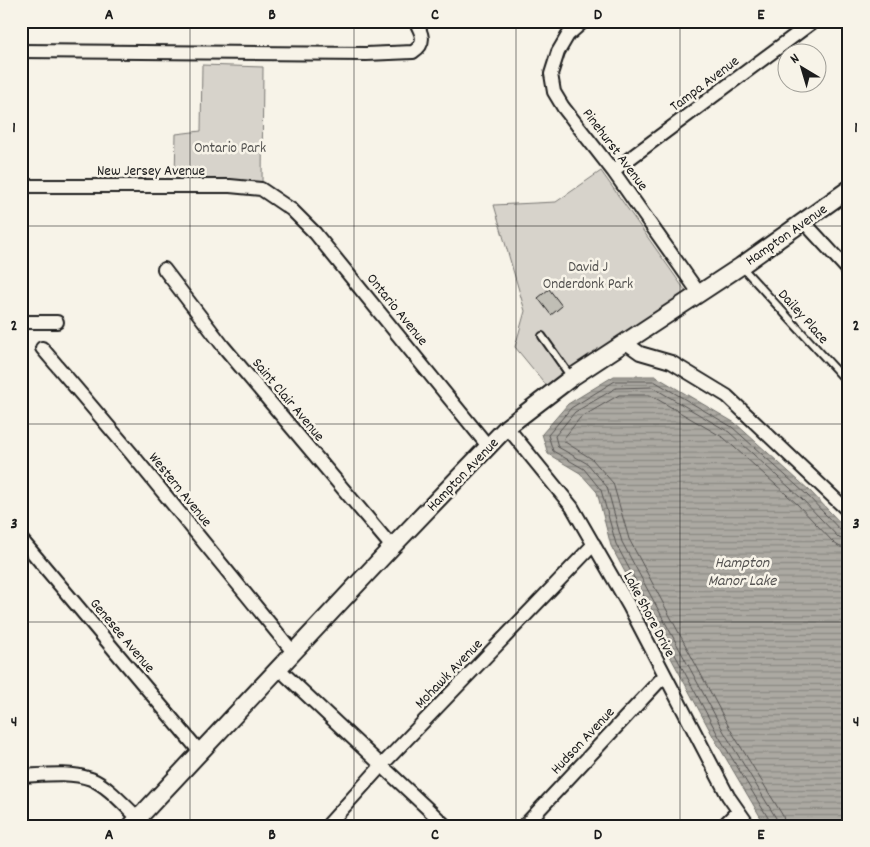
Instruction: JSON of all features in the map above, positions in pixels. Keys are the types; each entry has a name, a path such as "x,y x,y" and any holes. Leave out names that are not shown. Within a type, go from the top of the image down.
{"street":[{"path":"21,51 366,54 413,52 423,42 421,32 415,21"},
{"name":"Pinehurst Avenue","path":"584,21 568,35 558,52 551,74 554,92 563,107 613,171 700,293"},
{"name":"Tampa Avenue","path":"613,171 814,21"},
{"name":"New Jersey Avenue","path":"21,186 230,186 261,189 278,200"},
{"name":"Hampton Avenue","path":"135,822 507,427 571,378 741,266 849,189"},
{"name":"Ontario Avenue","path":"278,200 292,210 315,233 488,446"},
{"path":"804,222 849,271"},
{"name":"Saint Clair Avenue","path":"164,269 223,346 392,548"},
{"path":"21,322 57,322"},
{"path":"626,343 640,352 671,362 727,396 849,512"},
{"name":"Western Avenue","path":"42,348 131,453 294,652"},
{"name":"Lake Shore Drive","path":"507,427 572,507 629,606 664,676 738,811 750,826"},
{"name":"Genesee Avenue","path":"21,539 200,752"},
{"name":"Mohawk Avenue","path":"327,826 382,765 594,544"},
{"path":"278,668 446,826"},
{"name":"Hudson Avenue","path":"524,826 664,676"},
{"path":"21,776 77,775 92,779 103,786 135,822"},
{"path":"723,826 738,811"}],"lane":[{"name":"Dailey Place","path":"741,266 849,384"},
{"path":"542,336 571,378"}],"green space":[{"name":"Ontario Park","path":"202,65 263,67 262,183 175,176 176,134 201,131"},
{"name":"David J Onderdonk Park","path":"601,171 687,293 547,386 515,347 525,311 494,205 556,202"}],"water":[{"name":"Hampton Manor Lake","path":"614,376 655,376 735,423 810,491 849,532 849,826 769,826 764,823 714,738 611,546 597,492 580,473 548,454 542,434 568,404"}],"building":[{"path":"549,289 562,306 551,315 538,298"}]}
